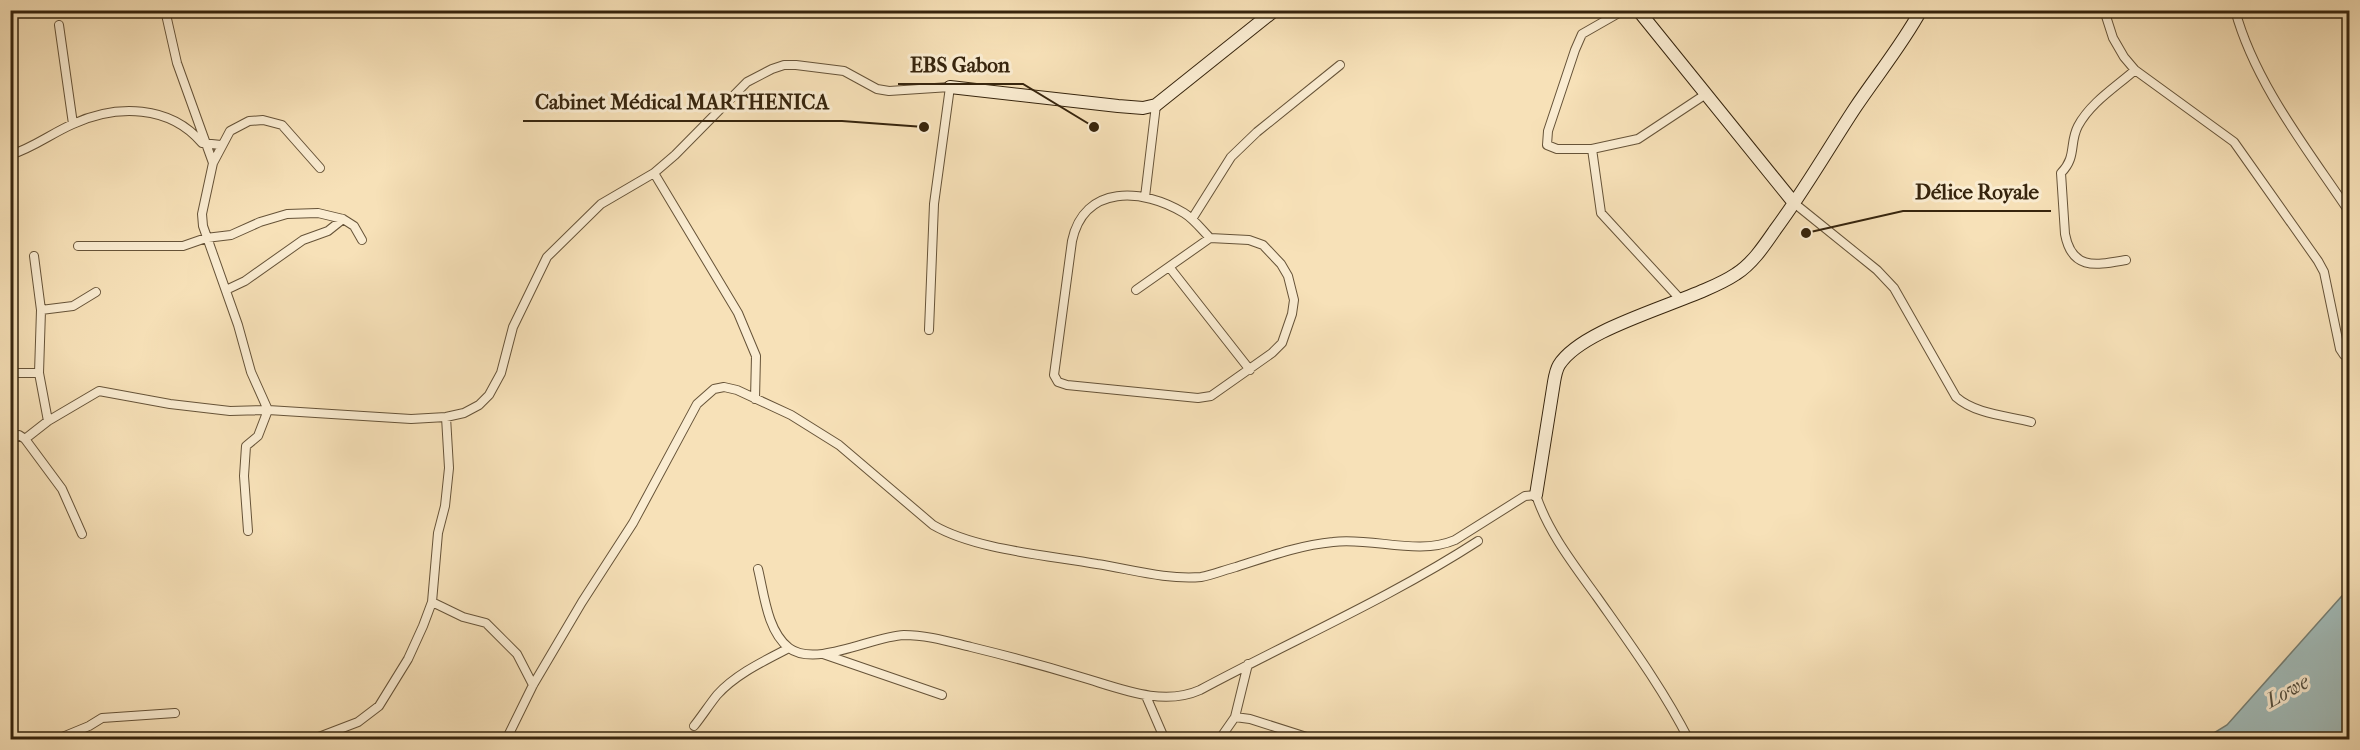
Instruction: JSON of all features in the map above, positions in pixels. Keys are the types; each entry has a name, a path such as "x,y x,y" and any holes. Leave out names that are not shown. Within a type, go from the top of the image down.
{"street":[{"path":"165,10 177,63 213,163"},
{"path":"25,439 48,421 99,390 170,404 230,411 268,410 411,419 446,417 464,413 489,395 501,373 513,327 547,257 601,204 654,173 675,155 747,82 761,74 784,65 826,68 844,71 877,89 889,91 950,87 1143,108 1156,105 1275,10"},
{"path":"1624,10 1582,34 1548,131 1546,142 1550,148 1592,149 1638,139 1706,94"},
{"path":"1638,10 1794,203 1877,270 1894,288 1956,398 1979,409 2031,422"},
{"path":"1689,740 1659,685 1567,555 1536,495 1558,367 1585,342 1611,328 1722,282 1746,268 1794,203 1921,10"},
{"path":"2104,10 2113,38 2135,70 2234,142 2318,261 2324,272 2340,349 2349,358"},
{"path":"2235,10 2249,47 2278,106 2349,213"},
{"path":"59,25 73,124"},
{"path":"1192,219 1224,167 1242,146 1340,65"},
{"path":"2126,260 2096,264 2085,263 2074,256 2065,234 2061,173 2070,165 2077,127 2099,100 2135,70"},
{"path":"929,330 934,204 950,87"},
{"path":"1145,197 1156,105"},
{"path":"10,155 73,124 103,113 118,111 163,116 184,125 202,143 221,145"},
{"path":"248,531 244,476 246,446 258,436 268,410 251,372 226,290 206,238 202,214 213,163 221,145 230,131 243,123 273,121 282,125 320,168"},
{"path":"1592,149 1601,213 1681,300"},
{"path":"654,173 738,313 756,356 755,399"},
{"path":"1136,290 1210,238 1249,240 1263,245 1281,264 1292,288 1293,314 1282,343 1250,370 1212,396 1198,398 1067,385 1061,384 1056,378 1055,358 1072,241 1079,219 1093,205 1112,196 1145,197 1192,219 1210,238"},
{"path":"78,246 183,246 206,238 231,235 260,222 287,214 318,213 343,219 354,226 362,240"},
{"path":"226,290 245,280 303,240 328,231 343,219"},
{"path":"34,256 41,310 39,374 48,421"},
{"path":"1170,268 1250,370"},
{"path":"41,310 73,306 96,292"},
{"path":"10,373 39,374"},
{"path":"506,740 533,684 633,523 697,404 714,389 724,387 737,390 791,415 828,437 933,525 946,532 1009,548 1170,576 1193,577 1214,574 1302,547 1331,542 1365,540 1430,546 1443,545 1462,536 1525,496 1536,495"},
{"path":"312,740 358,722 379,706 396,674 408,659 432,602 438,532 445,506 450,468 446,417"},
{"path":"10,441 19,435 25,439 62,489 82,534"},
{"path":"758,569 768,610 778,635 789,648 808,654 822,654 887,637 913,635 1024,660 1146,696 1191,694 1378,599 1439,566 1478,541"},
{"path":"432,602 454,614 486,623 517,654 533,684"},
{"path":"694,726 718,694 732,681 789,648"},
{"path":"822,654 942,695"},
{"path":"1219,740 1235,717 1248,664"},
{"path":"1146,696 1166,740"},
{"path":"56,740 102,718 175,713"},
{"path":"1235,717 1250,719 1316,740"}],"water":[{"name":"Lowe","path":"2349,588 2349,739 2204,739 2227,725"}],"place":[{"name":"Cabinet Médical MARTHENICA","path":"924,127"},
{"name":"EBS Gabon","path":"1094,127"},
{"name":"Délice Royale","path":"1806,233"}]}
